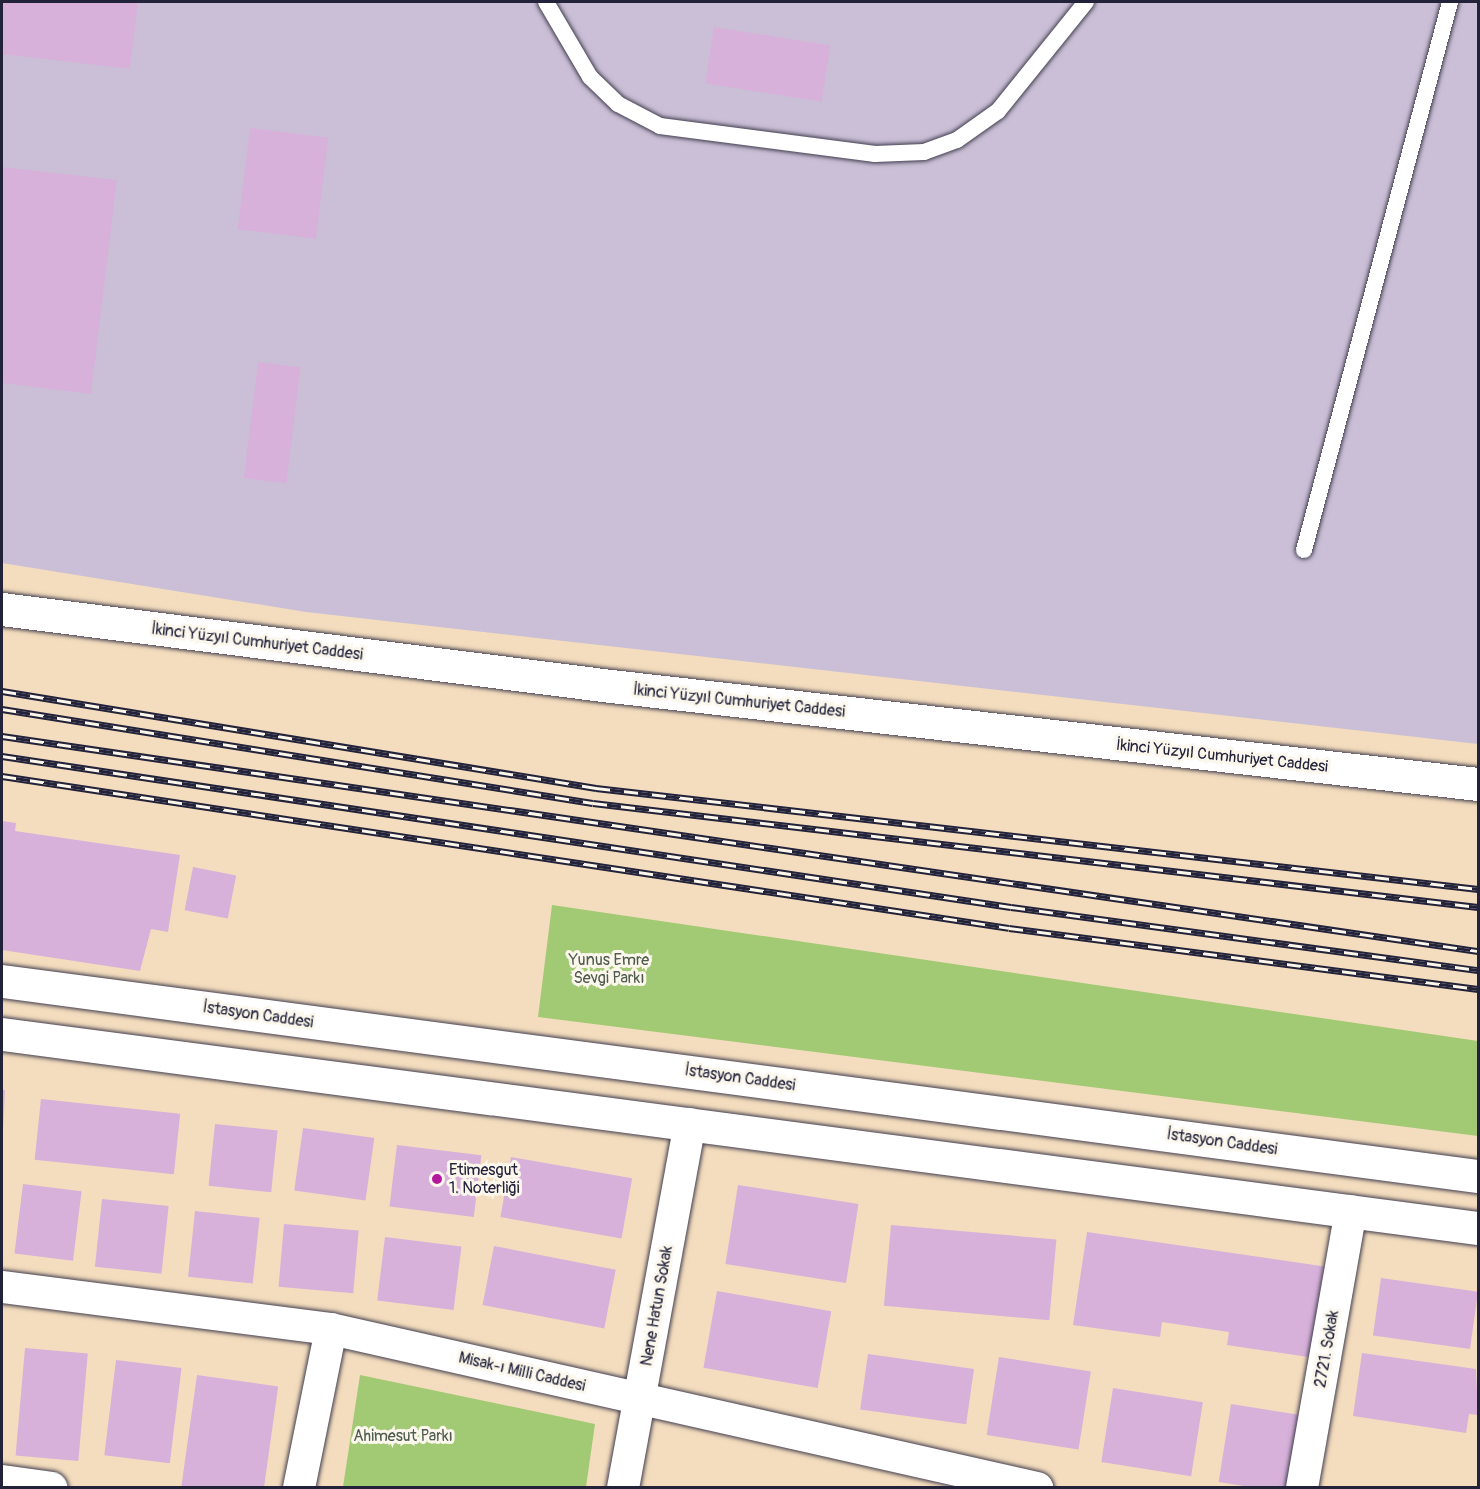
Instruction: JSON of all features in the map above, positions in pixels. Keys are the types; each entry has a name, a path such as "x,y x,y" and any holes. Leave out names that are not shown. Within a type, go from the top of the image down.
{"main road":[{"name":"İkinci Yüzyıl Cumhuriyet Caddesi","path":"2,609 611,687 1479,784"},
{"name":"İstasyon Caddesi","path":"2,981 1479,1176"},
{"path":"2,1034 1479,1228"}],"street":[{"name":"Nene Hatun Sokak","path":"623,1488 690,1124"},
{"name":"2721. Sokak","path":"1302,1488 1351,1211"},
{"name":"Misak-ı Milli Caddesi","path":"2,1287 331,1329 640,1398 1005,1484 1037,1488"},
{"path":"299,1488 331,1329"},
{"path":"2,1481 52,1488"}],"lane":[{"path":"546,2 590,77 618,104 660,126 875,154 924,152 957,140 998,111 1086,2"},
{"path":"1304,549 1450,2"}],"shaded area":[{"path":"2,2 1478,2 1478,744 306,612 2,563"}],"green space":[{"name":"Yunus Emre Sevgi Parkı","path":"552,905 1478,1041 1478,1136 538,1017"},
{"name":"Ahimesut Parkı","path":"360,1375 595,1424 586,1487 343,1487"}],"building":[{"path":"2,2 138,2 130,69 2,54"},
{"path":"714,27 831,45 822,102 705,83"},
{"path":"250,128 328,138 316,239 238,229"},
{"path":"2,167 117,180 91,394 2,383"},
{"path":"258,362 301,367 286,483 244,478"},
{"path":"2,821 16,823 15,831 180,855 168,932 151,929 140,971 2,950"},
{"path":"193,867 236,875 228,919 185,910"},
{"path":"2,1090 5,1090 3,1130 2,1129"},
{"path":"41,1099 180,1114 174,1174 35,1160"},
{"path":"215,1124 278,1131 271,1192 209,1186"},
{"path":"303,1128 374,1138 366,1200 294,1190"},
{"path":"397,1145 481,1155 474,1217 389,1207"},
{"path":"511,1157 632,1178 622,1238 500,1217"},
{"path":"23,1184 82,1191 73,1261 14,1253"},
{"path":"738,1185 858,1204 846,1283 725,1264"},
{"path":"102,1199 169,1206 162,1274 95,1267"},
{"path":"195,1211 260,1218 253,1283 188,1277"},
{"path":"284,1224 359,1231 353,1293 279,1287"},
{"path":"891,1225 1056,1239 1049,1320 884,1306"},
{"path":"1087,1232 1328,1267 1315,1358 1227,1345 1229,1332 1162,1322 1160,1337 1073,1325"},
{"path":"385,1237 461,1246 454,1310 377,1301"},
{"path":"494,1246 616,1270 604,1329 483,1305"},
{"path":"1381,1278 1478,1292 1470,1349 1373,1335"},
{"path":"717,1291 831,1311 818,1388 703,1368"},
{"path":"25,1348 88,1353 78,1461 16,1456"},
{"path":"1362,1353 1476,1369 1478,1415 1469,1414 1466,1433 1353,1416"},
{"path":"868,1354 974,1369 966,1424 860,1409"},
{"path":"999,1357 1091,1372 1078,1450 987,1435"},
{"path":"116,1360 182,1368 170,1463 104,1455"},
{"path":"197,1375 278,1386 264,1488 181,1488"},
{"path":"1113,1388 1203,1402 1191,1476 1101,1462"},
{"path":"1231,1404 1302,1415 1291,1488 1256,1488 1219,1482"}],"railway":[{"path":"2,691 596,788 1478,889"},
{"path":"2,709 593,803 1478,907"},
{"path":"2,736 1478,951"},
{"path":"2,756 1011,907 1478,970"},
{"path":"2,776 1009,928 1478,989"}],"place":[{"name":"Etimesgut 1. Noterliği","path":"437,1179"}]}
